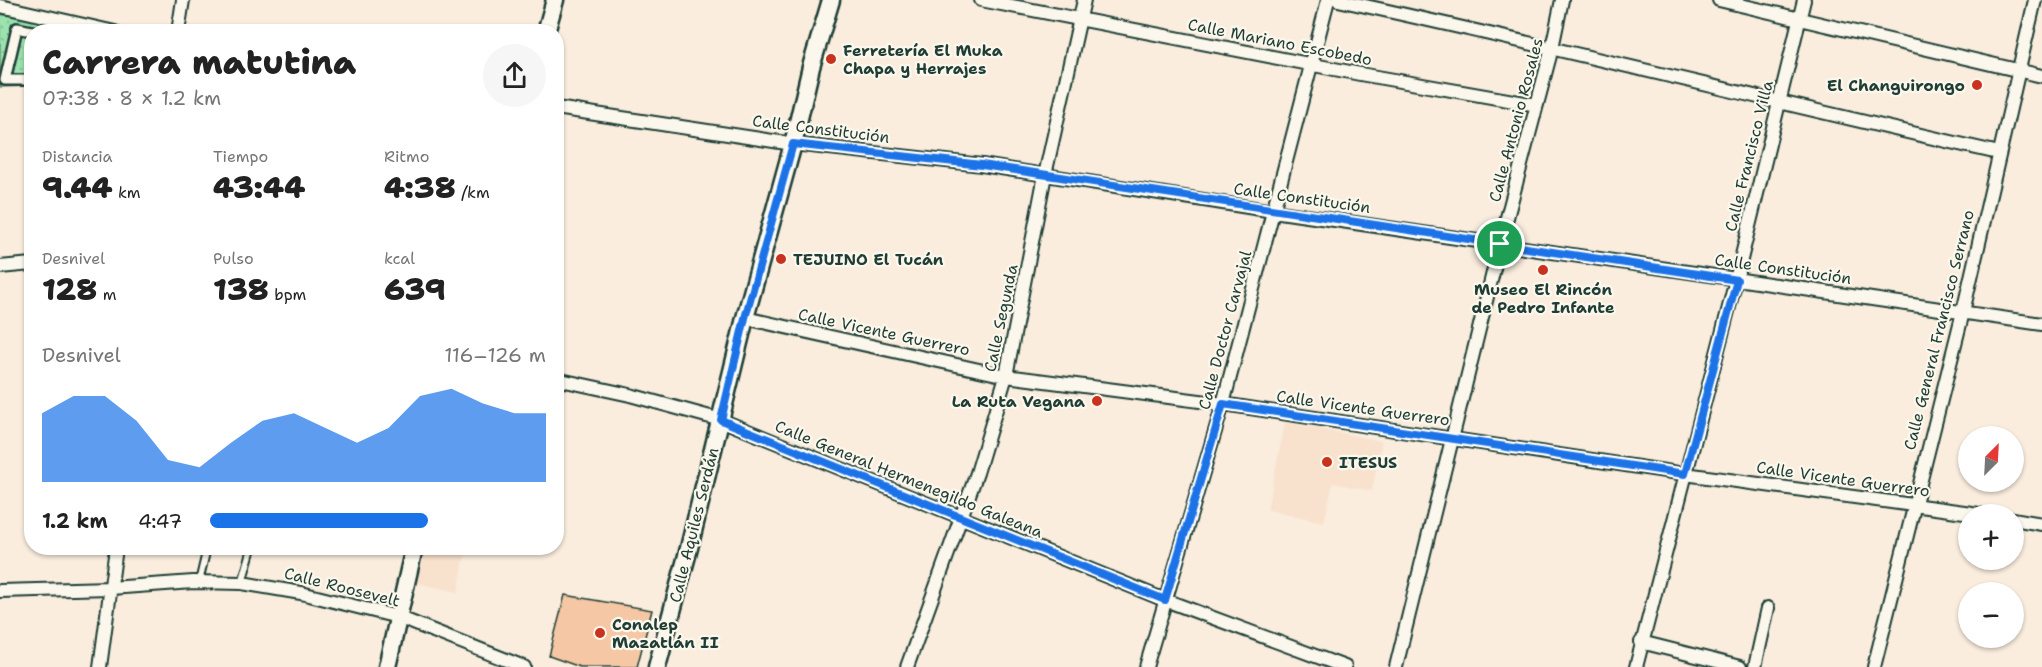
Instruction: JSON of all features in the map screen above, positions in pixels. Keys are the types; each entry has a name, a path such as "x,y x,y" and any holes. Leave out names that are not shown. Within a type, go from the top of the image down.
{"street":[{"path":"179,24 183,0"},
{"path":"548,24 555,0"},
{"name":"Calle Aquiles Serdán","path":"657,667 745,318 793,144 811,67 831,0"},
{"name":"Calle Mariano Escobedo","path":"981,0 1537,105"},
{"name":"Calle Segunda","path":"907,667 977,473 1006,376 1045,175 1084,0"},
{"name":"Calle Doctor Carvajal","path":"1146,667 1223,404 1328,0"},
{"path":"1338,0 1999,153"},
{"name":"Calle Antonio Rosales","path":"1396,667 1500,244 1552,48 1562,0"},
{"path":"1719,0 2042,76"},
{"name":"Calle Francisco Villa","path":"1636,667 1737,280 1804,0"},
{"name":"Calle General Francisco Serrano","path":"1874,667 1963,312 2035,0"},
{"path":"0,6 80,24"},
{"path":"24,29 17,28 5,80 24,80"},
{"name":"Calle Constitución","path":"564,109 793,144 982,165 1273,211 2042,324"},
{"path":"0,267 24,265"},
{"name":"Calle Vicente Guerrero","path":"745,318 1006,376 1223,404 1685,474 1958,511"},
{"name":"Calle General Hermenegildo Galeana","path":"564,381 630,395 721,420 1165,600 1345,667"},
{"path":"2024,521 2042,524"},
{"path":"100,667 115,555"},
{"path":"387,667 412,555"},
{"name":"Calle Roosevelt","path":"0,591 110,588 199,582 242,583 302,593 398,617 524,667"},
{"path":"1755,667 1768,608"},
{"path":"1641,642 1740,667"}],"lane":[{"path":"199,582 205,555"},
{"path":"242,583 250,555"}],"shaded area":[{"name":"ITESUS","path":"1285,422 1382,441 1372,491 1333,483 1324,522 1267,510"},
{"path":"424,555 465,555 458,592 416,583"}],"green space":[{"path":"0,14 56,24 24,24 24,86 0,87"}],"building":[{"name":"Conalep Mazatlán II","path":"565,595 652,610 637,667 580,667 549,656"}],"place":[{"name":"Ferretería El Muka Chapa y Herrajes","path":"831,59"},
{"name":"El Changuirongo","path":"1977,85"},
{"name":"TEJUINO El Tucán","path":"781,259"},
{"name":"Museo El Rincón de Pedro Infante","path":"1543,270"},
{"name":"La Ruta Vegana","path":"1097,401"},
{"name":"ITESUS","path":"1327,462"},
{"name":"Conalep Mazatlán II","path":"600,633"}],"route":[{"path":"793,144 982,165 1186,198 1500,244 1737,280 1685,474 1223,404 1165,600 721,420 745,318 793,144"}]}
